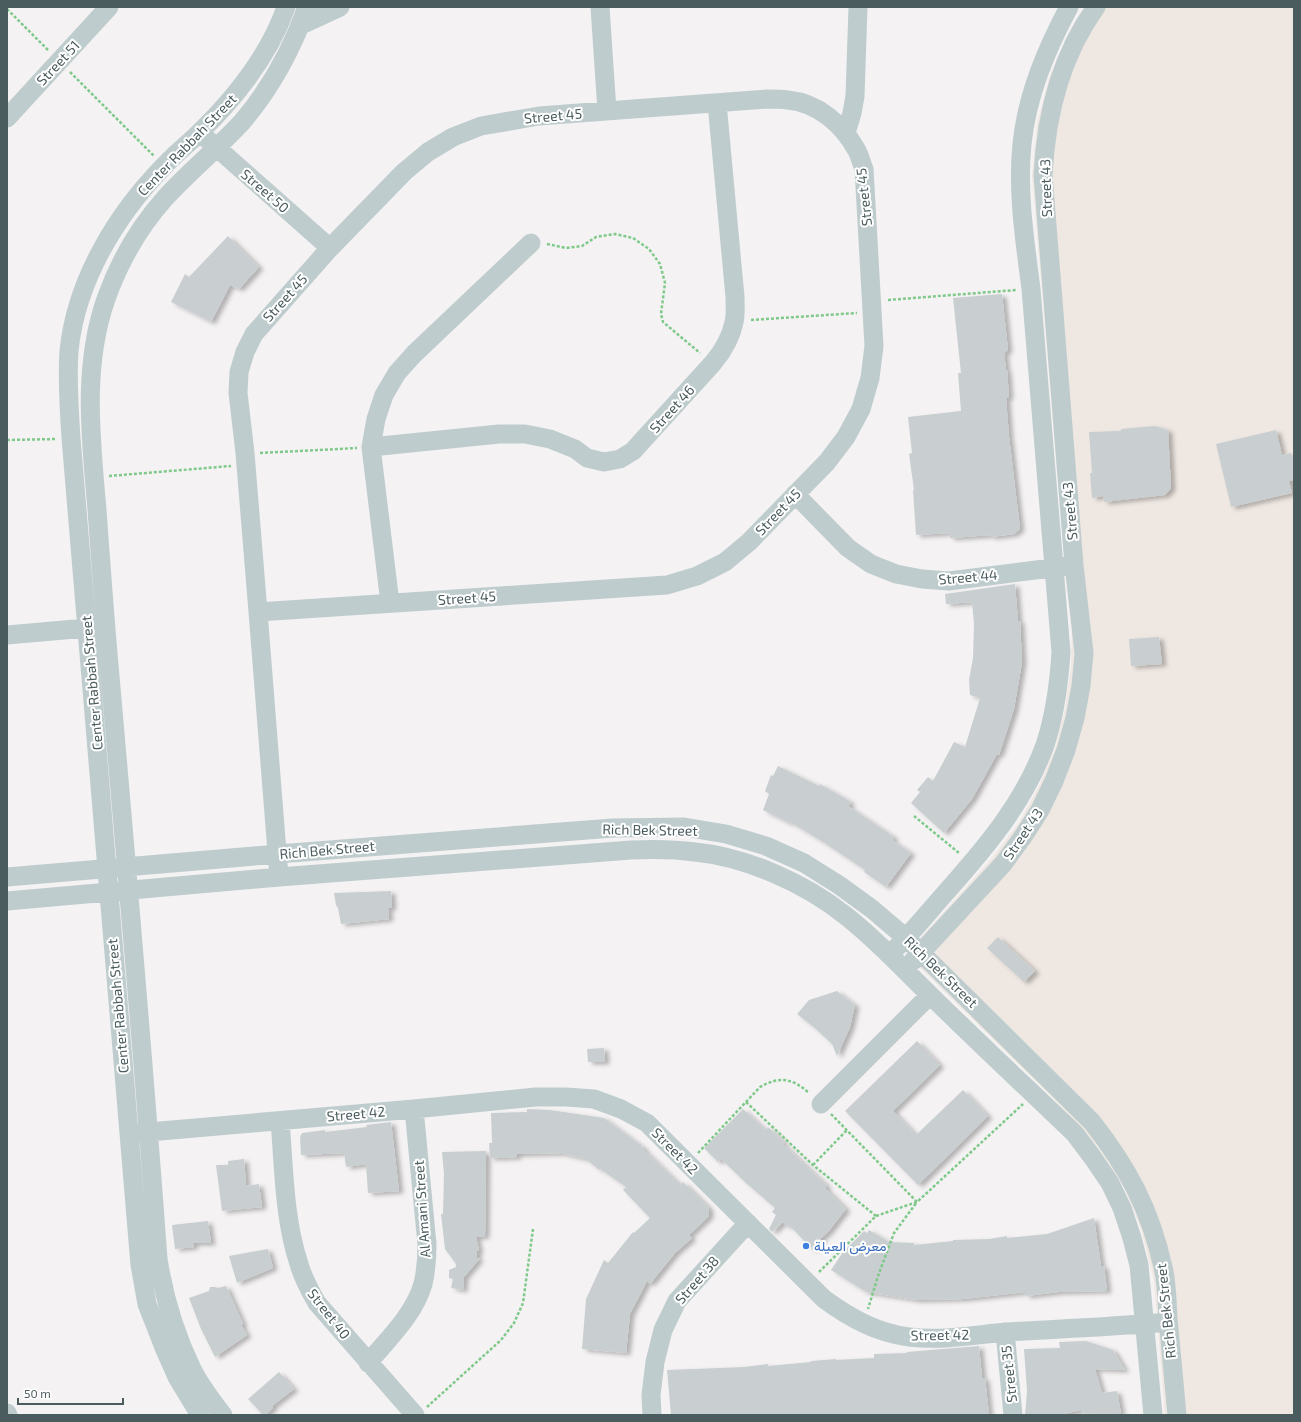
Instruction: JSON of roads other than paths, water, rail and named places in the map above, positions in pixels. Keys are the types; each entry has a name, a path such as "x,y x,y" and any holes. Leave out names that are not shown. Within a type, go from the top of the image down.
{"street":[{"name":"Street 51","path":"7,118 109,7"},
{"name":"Center Rabbah Street","path":"200,1415 177,1377 165,1350 147,1304 140,1265 71,438 68,383 70,350 75,317 85,285 99,255 116,226 134,200 164,166 200,133 224,108 249,76 272,38 286,7"},
{"name":"Center Rabbah Street","path":"223,1415 192,1370 170,1312 162,1285 158,1259 130,891 94,477 90,387 92,357 98,328 106,300 127,252 147,221 165,198 241,122 265,91 288,52 301,25 307,7"},
{"path":"301,25 340,7"},
{"path":"600,7 607,111"},
{"path":"846,133 855,96 858,7"},
{"name":"Street 43","path":"890,954 971,864 996,833 1018,801 1033,774 1045,745 1059,684 1061,652 1055,567 1022,198 1022,144 1026,114 1034,83 1057,29 1069,7"},
{"name":"Street 43","path":"906,970 1003,864 1022,838 1040,810 1054,781 1066,750 1075,718 1081,686 1084,653 1074,565 1043,175 1049,118 1056,91 1065,64 1077,38 1096,7"},
{"name":"Street 45","path":"258,612 667,585 697,576 725,562 749,542 827,462 842,443 861,409 870,378 874,346 864,170 857,150 846,133 830,117 811,106 789,100 767,99 539,116 481,126 453,137 428,152 404,172 330,248 267,317 254,334 245,352 239,372 238,393 258,612 279,877"},
{"name":"Street 46","path":"371,447 499,434 525,434 550,439 575,449 587,458 604,462 620,460 634,451 713,363 723,350 730,336 735,320 735,296 717,103"},
{"name":"Street 50","path":"200,133 330,248"},
{"path":"390,603 371,447 376,419 384,395 397,373 414,354 531,243"},
{"name":"Street 44","path":"795,494 848,548 871,564 896,574 922,579 948,581 1074,565"},
{"path":"7,635 106,627"},
{"name":"Rich Bek Street","path":"7,877 613,828 684,827 726,834 766,846 804,863 839,885 872,909 906,938 1092,1122 1112,1148 1141,1199 1155,1236 1164,1268 1177,1415"},
{"name":"Rich Bek Street","path":"7,901 600,851 663,849 696,852 728,858 759,868 789,881 818,896 845,915 890,954 930,995 1075,1134 1093,1158 1113,1189 1122,1208 1139,1265 1153,1415"},
{"path":"821,1104 930,995"},
{"name":"Street 42","path":"129,1134 536,1097 594,1099 621,1109 647,1123 824,1299 843,1313 863,1324 886,1332 909,1337 933,1338 1168,1322"},
{"name":"Al Amani Street","path":"368,1362 404,1320 415,1303 423,1284 427,1244 414,1109"},
{"name":"Street 40","path":"280,1121 288,1219 298,1263 306,1284 317,1303 368,1362 420,1412"},
{"name":"Street 38","path":"652,1415 651,1395 654,1362 663,1330 677,1301 748,1223"},
{"name":"Street 35","path":"1005,1332 1013,1415"}],"place":[{"name":"معرض العيلة","path":"806,1246"}]}
